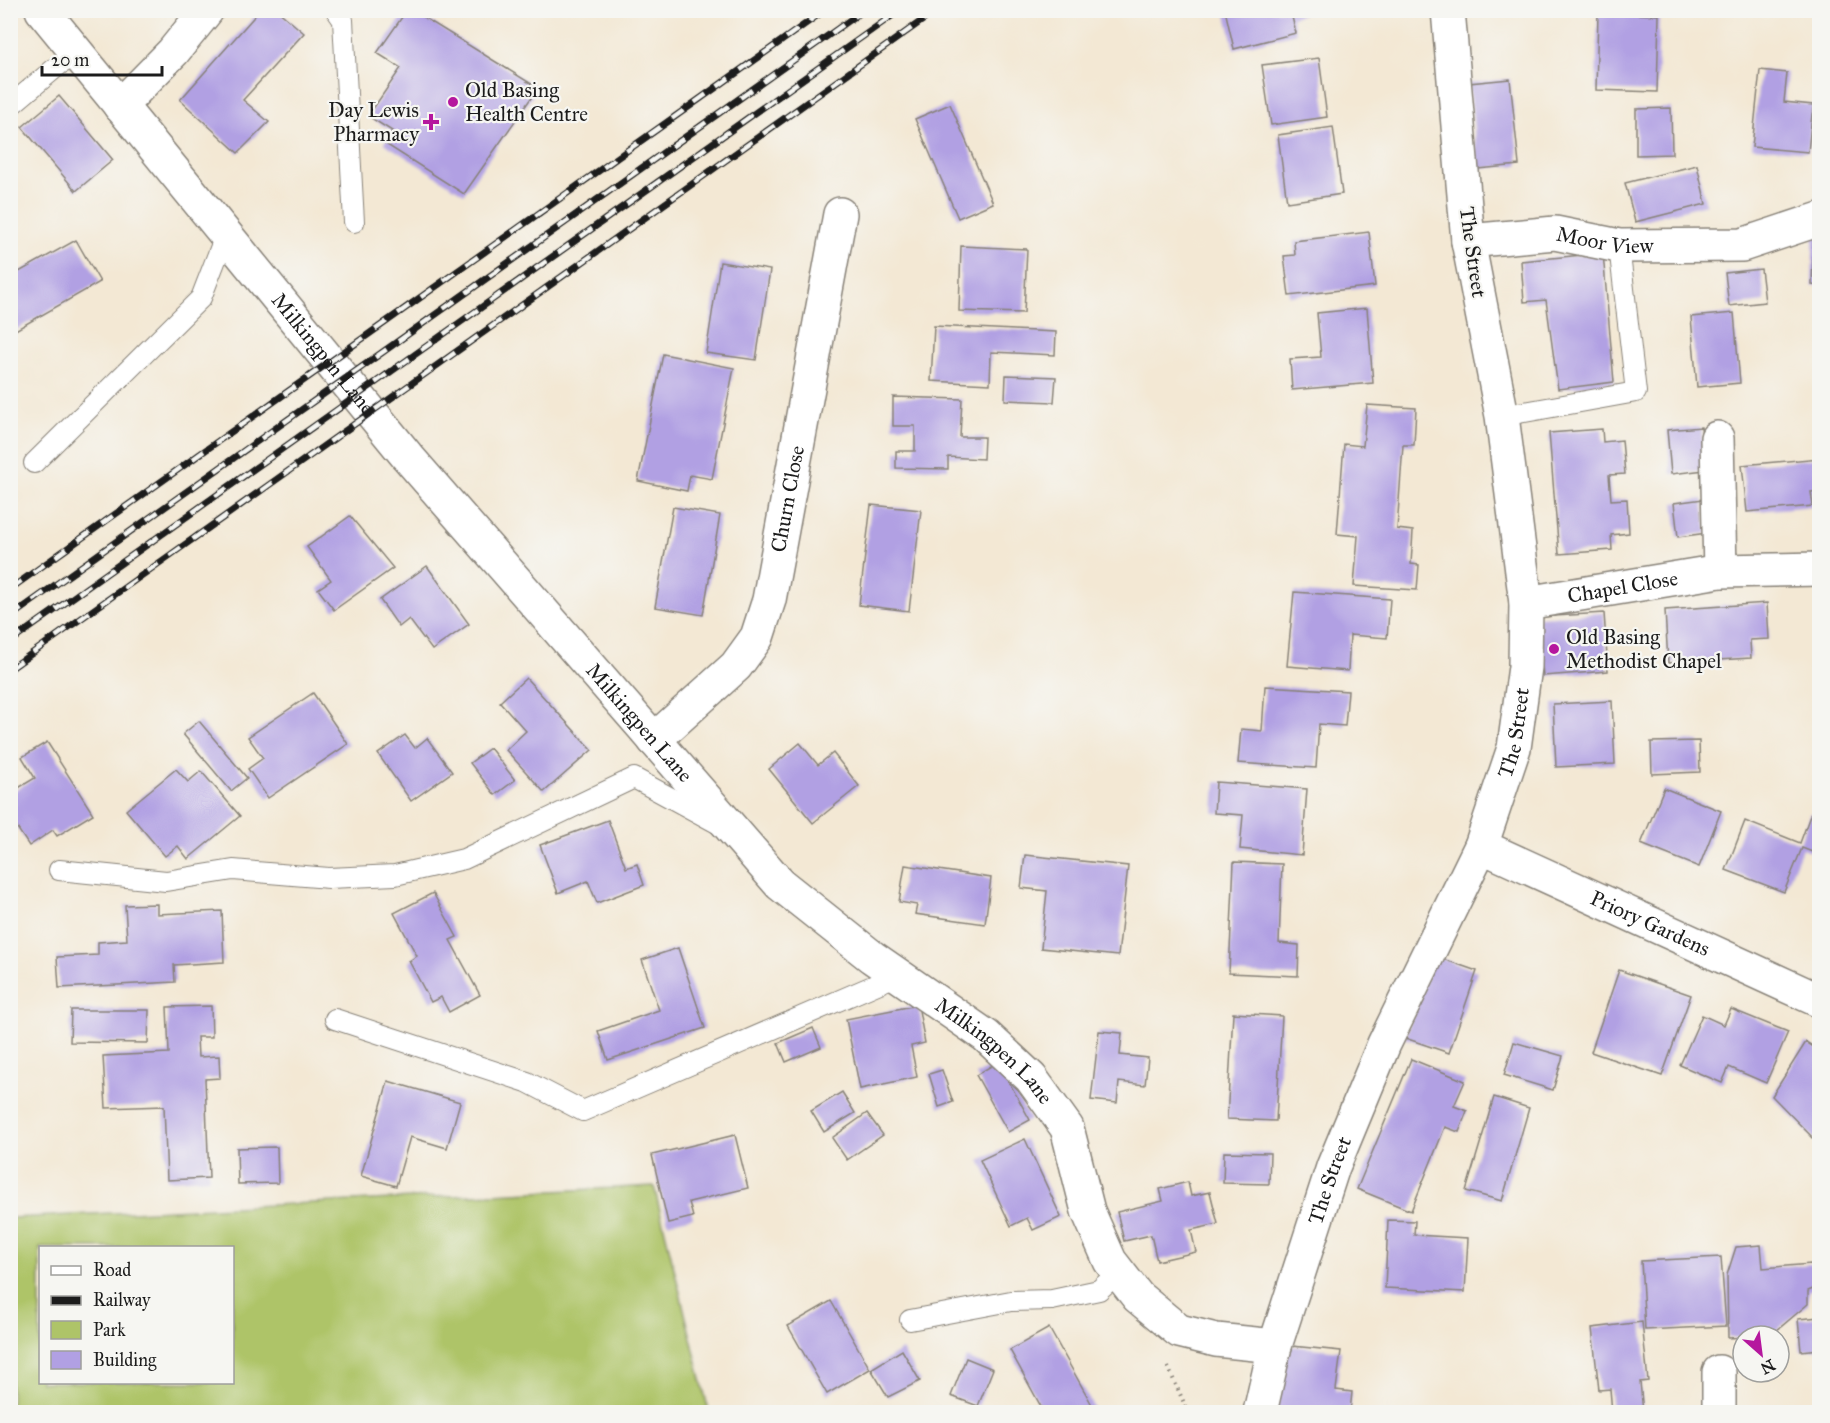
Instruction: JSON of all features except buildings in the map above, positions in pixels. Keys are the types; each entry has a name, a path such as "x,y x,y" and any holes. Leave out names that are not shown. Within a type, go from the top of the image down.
{"street":[{"name":"Milkingpen Lane","path":"42,10 77,56 407,456 780,884 898,975 986,1036 1031,1078 1067,1128 1088,1211 1110,1261 1138,1298 1179,1331 1216,1340 1275,1346"},
{"path":"120,106 173,52 207,10"},
{"name":"The Street","path":"1260,1413 1275,1346 1337,1157 1384,1044 1481,846 1514,748 1525,667 1526,603 1502,416 1468,241 1448,10"},
{"name":"Churn Close","path":"654,740 736,666 758,637 770,600 840,214"},
{"name":"Moor View","path":"1468,241 1555,233 1619,246 1742,245 1820,219"},
{"path":"1716,438 1720,572"},
{"name":"Chapel Close","path":"1526,603 1720,572 1820,569"},
{"name":"Priory Gardens","path":"1481,846 1820,1001"},
{"path":"1719,1372 1719,1413"}],"lane":[{"path":"336,10 343,20 354,222"},
{"path":"10,106 60,64 77,56"},
{"path":"34,463 201,298 225,236"},
{"path":"1502,416 1636,392 1619,246"},
{"path":"59,870 166,881 232,870 329,878 395,875 464,859 633,778 736,833"},
{"path":"335,1019 527,1082 583,1111 898,975"},
{"path":"910,1320 1011,1301 1052,1300 1099,1290 1119,1272"}],"green space":[{"path":"654,1186 709,1412 11,1412 11,1218"}],"railway":[{"path":"10,589 825,10"},
{"path":"10,617 864,10"},
{"path":"10,642 900,10"},
{"path":"10,669 937,10"}],"place":[{"name":"Old Basing Health Centre","path":"453,102"},
{"name":"Day Lewis Pharmacy","path":"431,122"},
{"name":"Old Basing Methodist Chapel","path":"1554,649"}]}
